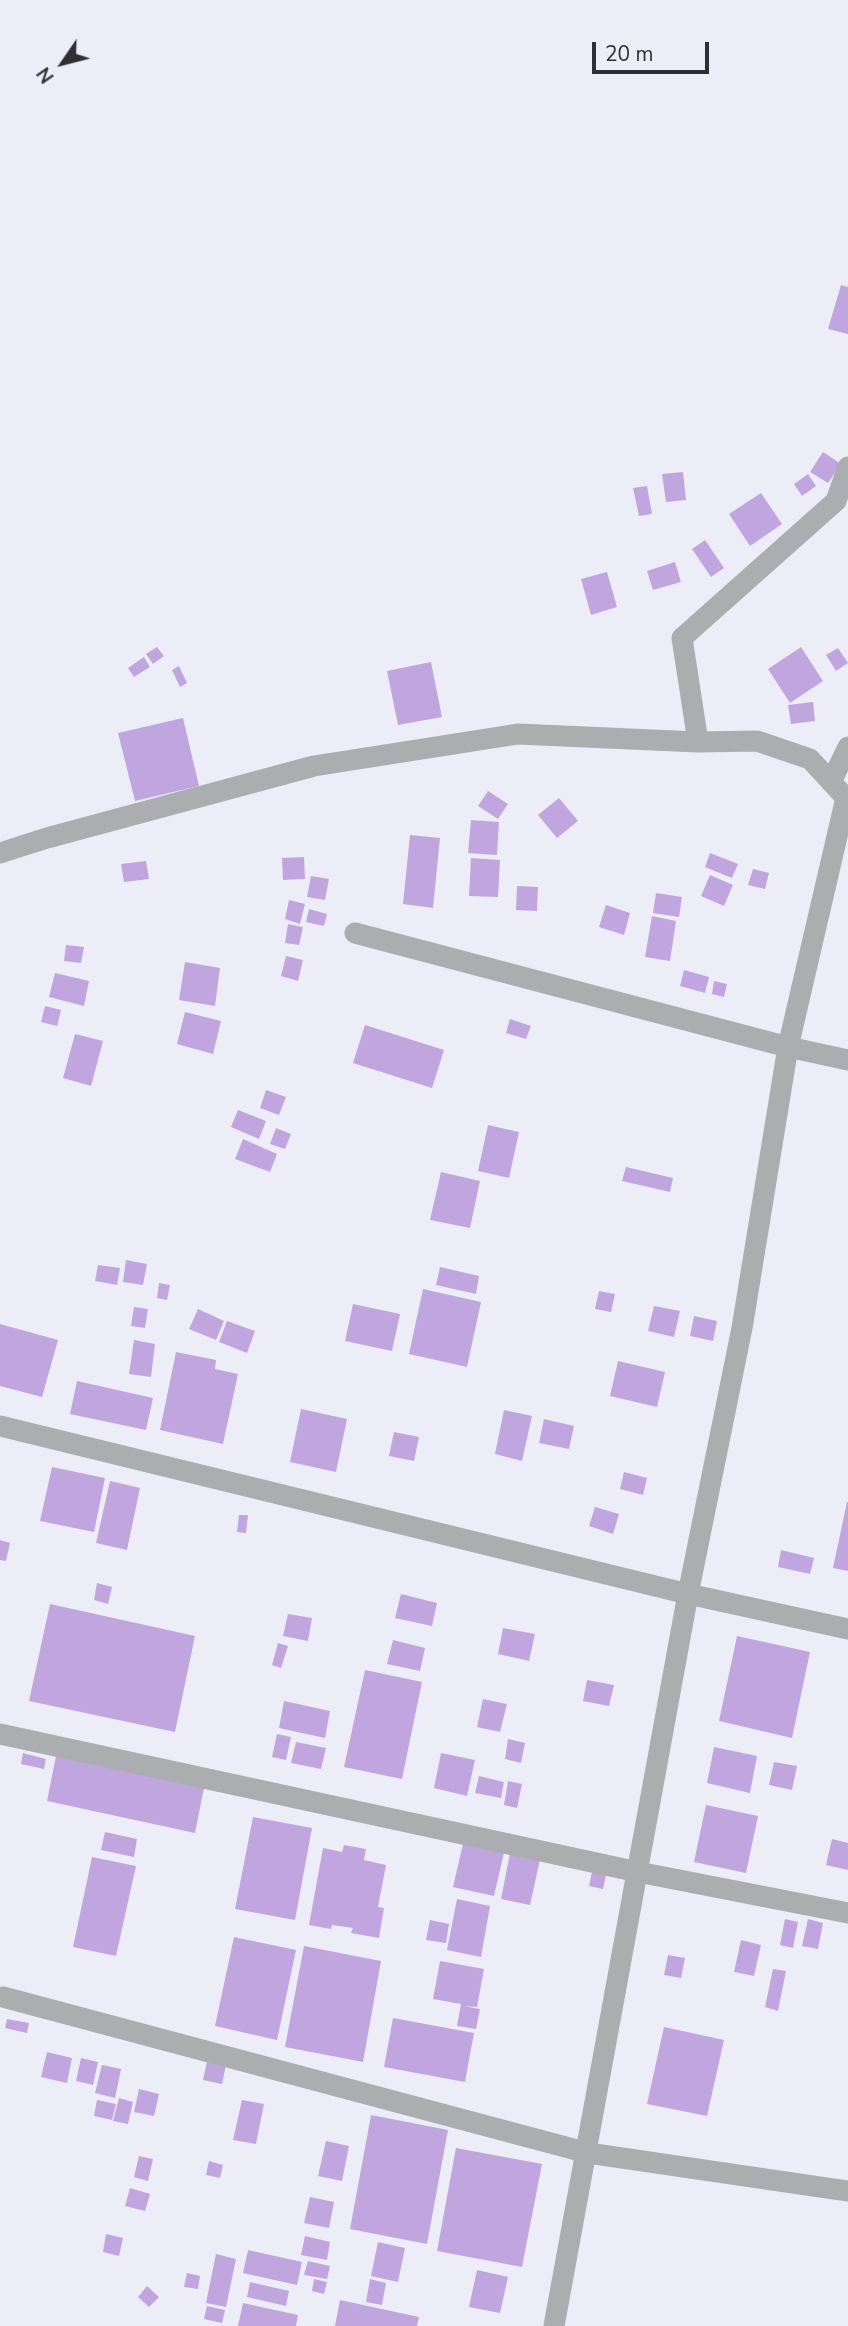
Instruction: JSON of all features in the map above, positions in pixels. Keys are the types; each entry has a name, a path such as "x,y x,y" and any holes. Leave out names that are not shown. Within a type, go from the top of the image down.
{"street":[{"path":"698,742 682,638 836,501 848,467"},
{"path":"0,853 314,766 518,734 698,742 757,741 810,759 846,798 788,1047 742,1328 688,1594 554,2326"},
{"path":"831,782 848,747"},
{"path":"355,933 788,1047 848,1060"},
{"path":"0,1426 688,1594 848,1629"},
{"path":"0,1734 638,1872 848,1913"},
{"path":"3,1997 587,2153 848,2191"}],"building":[{"path":"841,285 848,287 848,334 828,329"},
{"path":"823,452 841,464 828,483 810,472"},
{"path":"683,472 686,500 666,502 662,474"},
{"path":"808,474 816,486 802,496 794,484"},
{"path":"647,486 652,514 639,516 633,488"},
{"path":"761,493 782,524 750,546 729,514"},
{"path":"705,540 724,568 711,577 692,549"},
{"path":"675,562 681,582 653,590 647,571"},
{"path":"607,572 617,607 591,615 581,579"},
{"path":"157,647 164,656 153,664 146,654"},
{"path":"801,647 823,681 790,703 768,669"},
{"path":"838,648 848,663 836,671 826,655"},
{"path":"144,657 150,667 134,677 128,668"},
{"path":"431,662 442,717 398,725 387,671"},
{"path":"179,666 187,683 180,687 172,670"},
{"path":"813,702 815,721 791,724 788,705"},
{"path":"183,718 199,786 135,801 118,733"},
{"path":"488,791 508,804 498,819 478,806"},
{"path":"559,798 578,821 557,838 538,815"},
{"path":"471,820 499,822 497,855 468,853"},
{"path":"410,835 440,838 433,908 403,904"},
{"path":"710,853 738,864 732,878 705,867"},
{"path":"304,857 305,879 283,880 282,858"},
{"path":"471,858 500,860 498,897 469,896"},
{"path":"146,861 149,879 124,882 121,864"},
{"path":"753,869 769,873 765,889 748,885"},
{"path":"710,875 733,885 724,906 701,896"},
{"path":"311,876 329,879 325,900 307,897"},
{"path":"517,886 538,887 537,911 516,910"},
{"path":"656,893 682,897 679,917 653,913"},
{"path":"289,900 305,904 300,924 285,919"},
{"path":"606,905 630,913 624,935 599,927"},
{"path":"309,909 327,914 324,926 306,922"},
{"path":"652,916 676,921 670,961 645,957"},
{"path":"288,924 303,927 299,945 285,943"},
{"path":"66,945 84,947 81,963 64,961"},
{"path":"286,956 303,960 298,981 281,976"},
{"path":"185,962 220,968 215,1006 179,1000"},
{"path":"684,970 709,977 705,993 680,986"},
{"path":"55,973 89,981 84,1006 49,997"},
{"path":"714,981 727,984 724,997 712,994"},
{"path":"45,1006 61,1010 57,1026 41,1022"},
{"path":"185,1012 221,1021 213,1054 177,1044"},
{"path":"510,1019 531,1026 526,1039 506,1033"},
{"path":"365,1025 444,1050 432,1088 353,1063"},
{"path":"75,1034 103,1041 91,1086 63,1078"},
{"path":"266,1090 286,1097 279,1115 260,1108"},
{"path":"238,1110 266,1121 259,1139 231,1127"},
{"path":"488,1125 519,1132 509,1178 478,1171"},
{"path":"276,1128 291,1134 285,1149 270,1144"},
{"path":"243,1139 277,1154 270,1172 235,1159"},
{"path":"626,1167 673,1178 670,1192 622,1181"},
{"path":"441,1172 480,1181 470,1228 430,1220"},
{"path":"126,1260 147,1264 143,1285 123,1282"},
{"path":"98,1265 120,1268 117,1285 95,1281"},
{"path":"440,1267 479,1276 476,1294 436,1285"},
{"path":"159,1283 170,1285 167,1300 157,1298"},
{"path":"423,1289 481,1302 467,1367 409,1354"},
{"path":"599,1291 615,1294 611,1312 595,1309"},
{"path":"353,1304 400,1314 392,1351 345,1341"},
{"path":"654,1306 680,1311 674,1337 648,1331"},
{"path":"134,1307 148,1309 145,1328 131,1326"},
{"path":"198,1309 224,1321 216,1340 189,1329"},
{"path":"694,1316 717,1321 713,1341 690,1336"},
{"path":"227,1321 255,1331 247,1353 219,1342"},
{"path":"0,1324 58,1340 42,1397 0,1386"},
{"path":"134,1340 155,1344 151,1377 129,1374"},
{"path":"176,1352 216,1360 215,1369 238,1374 223,1444 160,1430"},
{"path":"618,1361 665,1372 657,1407 610,1396"},
{"path":"77,1381 153,1398 146,1430 70,1414"},
{"path":"301,1409 347,1419 336,1472 290,1462"},
{"path":"504,1410 532,1416 522,1461 495,1454"},
{"path":"544,1419 574,1426 569,1449 539,1443"},
{"path":"394,1432 419,1437 414,1461 389,1456"},
{"path":"52,1467 105,1478 94,1532 40,1521"},
{"path":"624,1472 647,1478 643,1495 620,1489"},
{"path":"110,1481 140,1488 127,1550 96,1543"},
{"path":"848,1502 848,1571 833,1568"},
{"path":"595,1507 619,1514 613,1534 589,1526"},
{"path":"239,1515 248,1515 246,1533 237,1532"},
{"path":"0,1540 10,1543 6,1561 0,1560"},
{"path":"781,1550 814,1558 810,1574 778,1567"},
{"path":"97,1583 112,1587 108,1604 94,1600"},
{"path":"401,1594 437,1603 432,1626 395,1618"},
{"path":"50,1604 195,1636 175,1732 29,1701"},
{"path":"288,1614 312,1618 308,1641 283,1636"},
{"path":"503,1628 535,1634 529,1661 498,1654"},
{"path":"737,1636 810,1652 792,1738 719,1721"},
{"path":"393,1640 425,1648 420,1671 387,1664"},
{"path":"278,1643 288,1646 281,1668 272,1665"},
{"path":"365,1670 422,1682 402,1779 344,1767"},
{"path":"587,1680 614,1685 609,1706 583,1701"},
{"path":"483,1699 507,1704 500,1732 477,1727"},
{"path":"284,1701 330,1711 325,1738 279,1728"},
{"path":"277,1734 291,1737 286,1760 272,1757"},
{"path":"508,1739 525,1743 521,1763 505,1759"},
{"path":"296,1742 326,1748 321,1769 291,1763"},
{"path":"714,1747 757,1756 750,1793 707,1783"},
{"path":"23,1753 46,1759 44,1769 21,1764"},
{"path":"441,1753 475,1760 467,1796 434,1788"},
{"path":"56,1756 204,1788 195,1833 47,1801"},
{"path":"774,1762 797,1766 792,1790 769,1785"},
{"path":"479,1776 504,1782 501,1798 475,1793"},
{"path":"508,1781 522,1784 517,1808 504,1805"},
{"path":"706,1805 758,1816 746,1873 694,1862"},
{"path":"253,1817 312,1828 295,1920 235,1909"},
{"path":"105,1832 137,1839 134,1857 101,1850"},
{"path":"465,1835 506,1844 494,1896 453,1887"},
{"path":"832,1839 848,1843 848,1870 826,1865"},
{"path":"344,1845 366,1849 364,1860 386,1865 378,1907 384,1908 379,1938 351,1933 353,1928 332,1925 331,1929 309,1925 323,1848 342,1852"},
{"path":"511,1848 541,1855 530,1905 501,1899"},
{"path":"92,1857 136,1866 116,1956 73,1947"},
{"path":"593,1867 607,1870 603,1889 589,1886"},
{"path":"457,1899 490,1906 481,1957 447,1950"},
{"path":"785,1919 798,1922 793,1948 780,1945"},
{"path":"808,1919 823,1923 818,1949 802,1946"},
{"path":"430,1920 449,1924 446,1943 426,1940"},
{"path":"234,1937 296,1950 277,2040 215,2026"},
{"path":"741,1940 761,1945 754,1976 734,1972"},
{"path":"304,1946 381,1961 363,2062 285,2047"},
{"path":"668,1955 685,1958 681,1978 664,1975"},
{"path":"440,1961 484,1969 477,2007 463,2006 480,2009 476,2029 457,2026 461,2004 433,1999"},
{"path":"773,1969 786,1971 778,2011 765,2007"},
{"path":"393,2018 474,2033 465,2082 384,2067"},
{"path":"7,2019 29,2023 27,2033 5,2028"},
{"path":"664,2027 724,2040 707,2116 647,2104"},
{"path":"47,2052 72,2058 67,2083 41,2077"},
{"path":"81,2058 98,2062 93,2085 76,2081"},
{"path":"207,2061 226,2065 222,2084 203,2080"},
{"path":"102,2065 121,2069 115,2098 95,2093"},
{"path":"139,2089 159,2094 154,2116 134,2112"},
{"path":"119,2098 133,2102 128,2124 113,2121"},
{"path":"97,2100 116,2104 112,2120 94,2116"},
{"path":"242,2100 264,2104 256,2144 233,2140"},
{"path":"371,2115 448,2130 427,2244 350,2229"},
{"path":"326,2141 349,2146 342,2181 318,2176"},
{"path":"456,2148 542,2164 522,2267 437,2251"},
{"path":"139,2156 153,2159 148,2181 134,2177"},
{"path":"209,2161 223,2165 220,2178 206,2175"},
{"path":"130,2188 150,2194 145,2211 125,2206"},
{"path":"310,2197 334,2202 329,2228 304,2223"},
{"path":"106,2234 123,2238 119,2256 103,2252"},
{"path":"305,2236 330,2242 327,2260 301,2255"},
{"path":"378,2242 405,2248 398,2282 371,2276"},
{"path":"248,2250 302,2262 297,2285 243,2273"},
{"path":"216,2254 236,2259 226,2307 206,2303"},
{"path":"308,2261 330,2266 327,2279 304,2275"},
{"path":"477,2270 508,2277 500,2313 469,2307"},
{"path":"187,2273 200,2276 198,2289 184,2287"},
{"path":"314,2279 327,2282 324,2294 312,2291"},
{"path":"370,2279 386,2283 382,2305 366,2302"},
{"path":"250,2282 289,2291 286,2306 247,2297"},
{"path":"147,2286 159,2297 149,2307 138,2297"},
{"path":"340,2300 419,2317 417,2326 335,2326"},
{"path":"243,2303 298,2315 296,2326 238,2326"},
{"path":"207,2306 225,2310 222,2323 204,2319"}]}
